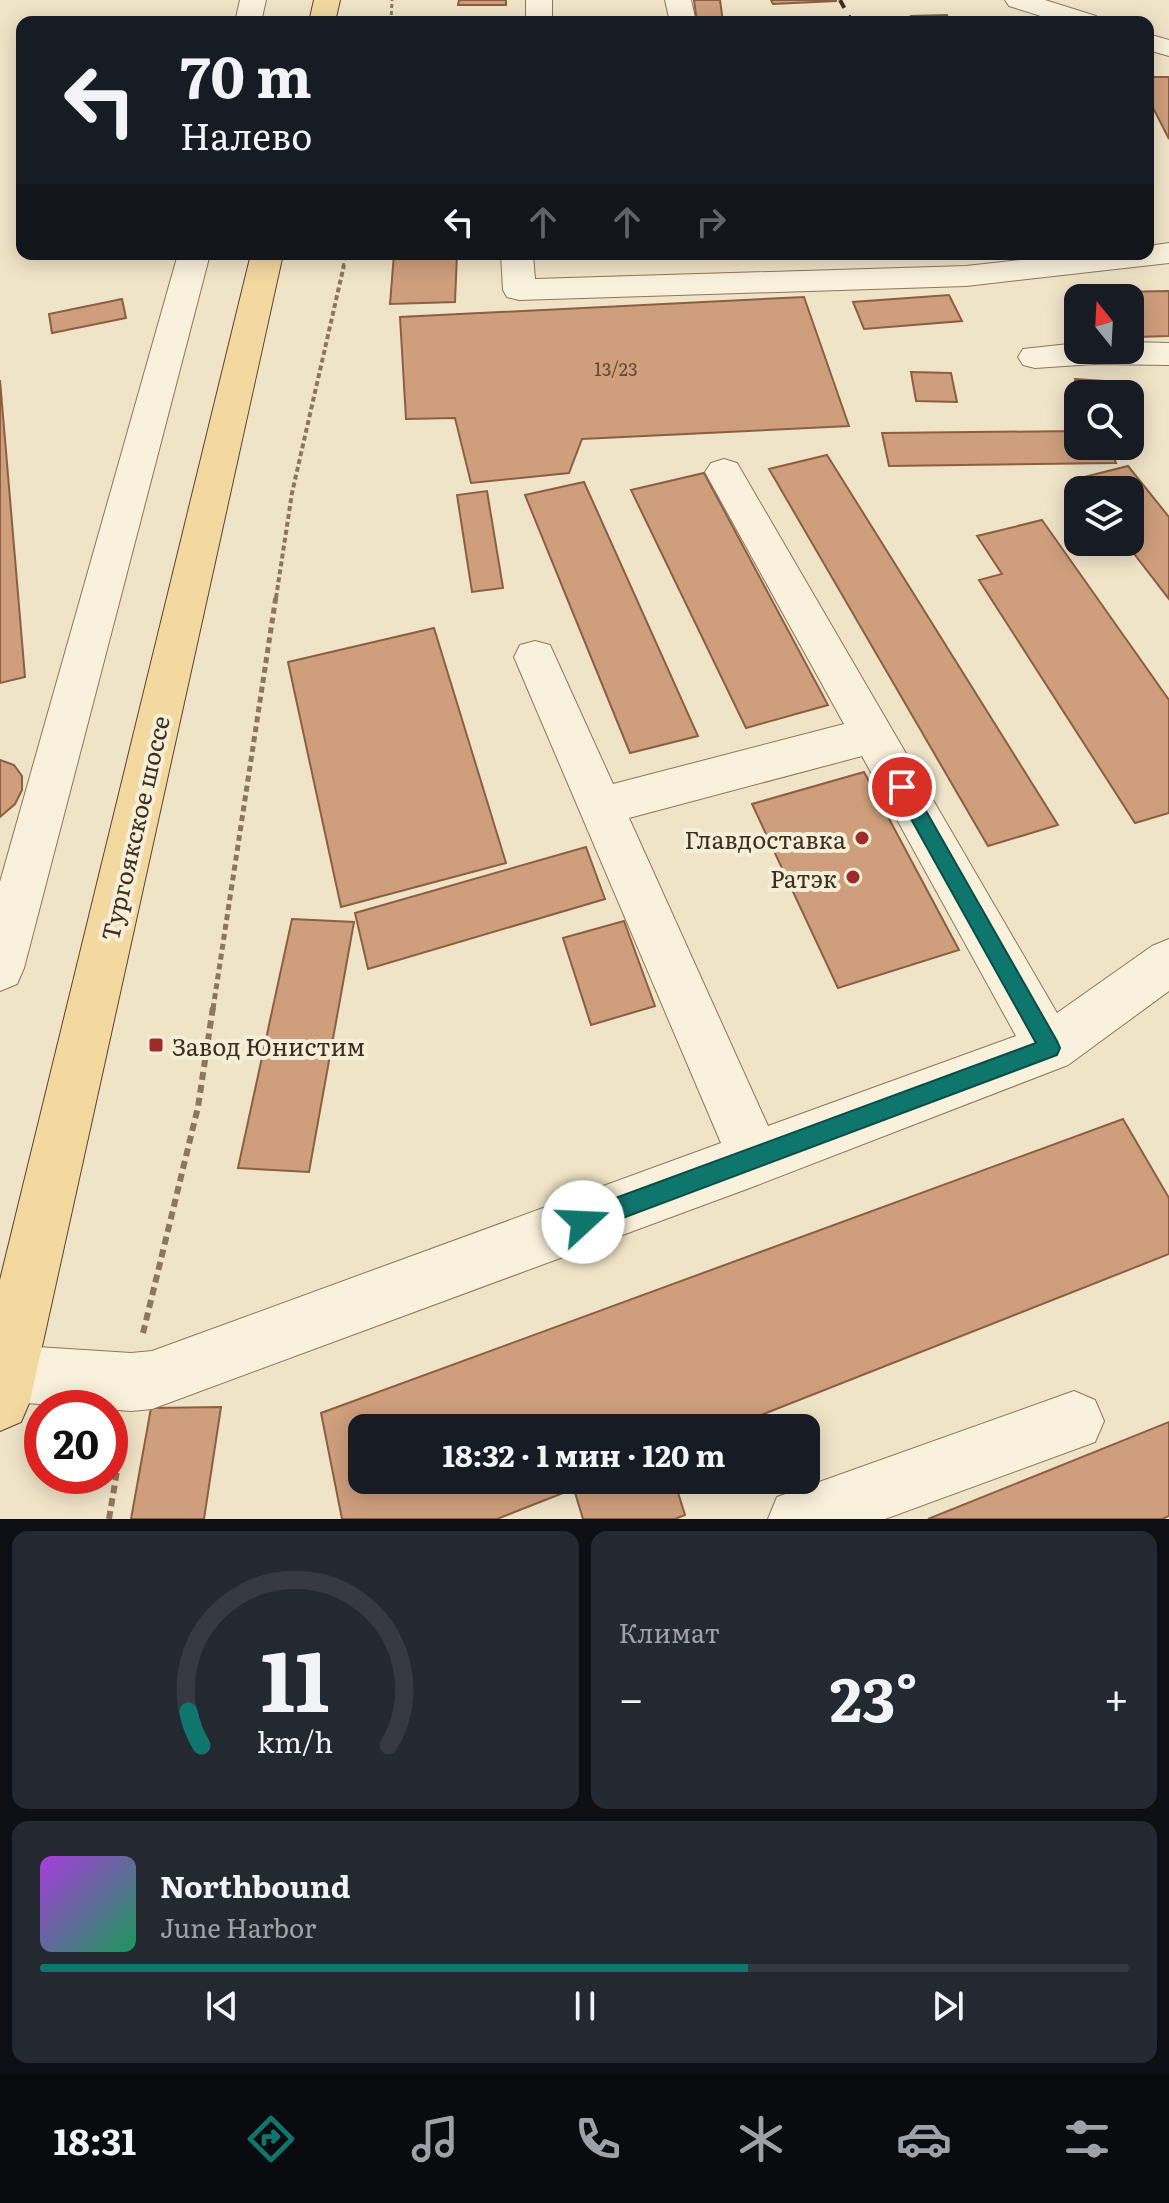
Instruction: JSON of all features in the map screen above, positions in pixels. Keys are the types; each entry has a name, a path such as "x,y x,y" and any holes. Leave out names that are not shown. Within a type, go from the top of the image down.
{"main road":[{"name":"Тургоякское шоссе","path":"3,1388 266,260"}],"lane":[{"path":"1018,0 1068,16"},
{"path":"0,968 192,260"},
{"path":"517,260 519,290 966,276 1107,260"},
{"path":"1035,357 1094,353 1169,354"},
{"path":"724,472 1050,1048"},
{"path":"535,657 755,1159"},
{"path":"601,806 873,735"},
{"path":"3,1388 152,1380 1050,1048 1169,962"},
{"path":"799,1519 1074,1421"}],"path":[{"path":"109,1519 131,1382 198,1107 292,493 345,260"}],"building":[{"path":"459,0 506,0 506,5 458,5"},
{"path":"694,0 720,0 722,16 696,16"},
{"path":"771,0 836,0 836,1 773,4"},
{"path":"1154,77 1169,77 1169,139 1154,110"},
{"path":"394,260 457,260 455,302 390,304"},
{"path":"1144,291 1169,291 1169,336 1144,337"},
{"path":"949,295 962,321 864,329 853,302"},
{"path":"804,297 849,426 582,439 569,473 471,483 455,418 406,419 400,317"},
{"path":"122,299 126,318 52,333 49,314"},
{"path":"911,372 951,373 957,402 916,401"},
{"path":"0,380 25,677 0,683"},
{"path":"1064,431 1064,460 1115,460 1116,463 889,466 882,433"},
{"path":"827,455 1058,825 988,846 769,469"},
{"path":"1128,466 1136,476 1088,476"},
{"path":"704,473 828,705 746,728 631,490"},
{"path":"584,482 698,736 630,753 525,495"},
{"path":"1144,486 1169,517 1169,599 1136,556 1144,556"},
{"path":"487,491 503,588 472,592 457,495"},
{"path":"1042,520 1064,551 1064,556 1067,556 1169,700 1169,813 1135,823 979,580 1002,574 977,536"},
{"path":"434,628 506,863 341,907 288,662"},
{"path":"0,760 14,765 22,776 22,790 15,804 0,817"},
{"name":"Ратэк","path":"864,772 959,950 838,988 752,804"},
{"path":"586,847 605,899 368,969 355,913"},
{"path":"292,919 354,922 309,1172 238,1168"},
{"path":"624,921 655,1006 591,1025 563,938"},
{"path":"1123,1119 1169,1198 1169,1254 763,1414 348,1414 348,1494 560,1494 497,1519 342,1519 321,1413"},
{"path":"221,1407 204,1519 131,1519 151,1408"},
{"path":"1169,1422 1169,1516 1162,1519 928,1519"},
{"path":"575,1494 678,1494 685,1515 675,1519 583,1519"}],"railway":[{"path":"840,0 849,16"}],"place":[{"name":"Главдоставка","path":"862,838"},
{"name":"Ратэк","path":"853,877"},
{"name":"Завод Юнистим","path":"156,1045"}],"route":[{"path":"583,1222 1050,1048 902,787"}]}
